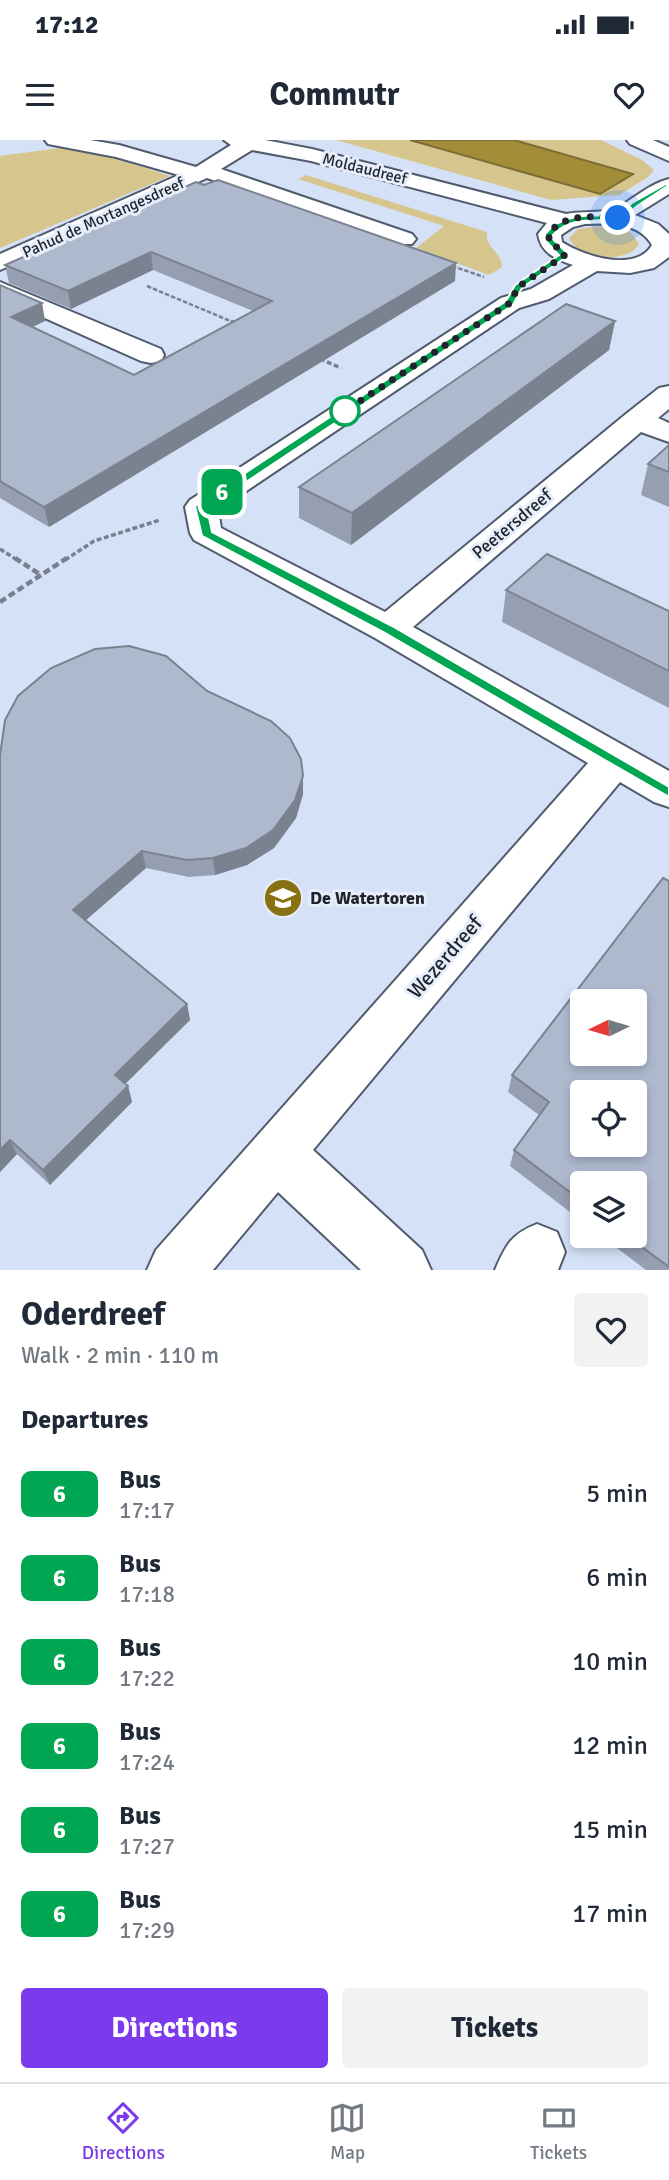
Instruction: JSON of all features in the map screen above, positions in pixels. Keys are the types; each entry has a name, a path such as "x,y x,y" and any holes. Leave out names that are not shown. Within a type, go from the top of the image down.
{"street":[{"path":"55,140 119,151 202,172"},
{"path":"636,140 669,155"},
{"name":"Pahud de Mortangesdreef","path":"0,263 202,172 242,141"},
{"name":"Moldaudreef","path":"242,141 312,155 454,193 483,208 559,225"},
{"name":"Pahud de Mortangesdreef","path":"202,172 404,239"},
{"path":"618,218 634,205 669,185"},
{"path":"644,226 669,209"},
{"path":"595,216 618,218 644,226 658,234 664,244 663,257 629,265 591,264 565,255 549,240 559,225 595,216"},
{"path":"565,255 514,295 384,386 201,506 206,533 388,629 669,792"},
{"path":"514,295 540,294 591,264"},
{"path":"0,289 151,355"},
{"name":"Peetersdreef","path":"388,629 669,394"},
{"path":"636,420 669,433"},
{"name":"Wezerdreef","path":"176,1270 614,761"},
{"path":"276,1153 402,1270"}],"path":[{"path":"404,239 396,247 514,295"},
{"path":"147,286 249,329"},
{"path":"310,355 384,386"},
{"path":"0,601 94,541 201,506"},
{"path":"0,549 41,575"}],"shaded area":[{"path":"336,140 410,140 615,185 632,174 514,140 601,140 642,160 654,170 648,177 619,195 551,200"},
{"path":"410,140 514,140 633,174 600,194"},
{"path":"67,147 121,160 170,176 0,248 0,156"},
{"path":"306,175 487,232 489,243 500,258 502,267 489,275 416,248 444,226 298,179"},
{"path":"599,226 631,233 639,244 625,255 603,257 582,251 569,238 578,229"}],"building":[{"path":"218,180 456,263 44,507 0,481 0,285 42,303 11,317 134,375 272,301 151,252 68,291 5,265 196,182 204,185"},
{"path":"566,304 615,321 352,513 299,487"},
{"path":"669,445 669,472 648,464"},
{"path":"547,554 669,611 669,671 506,590"},
{"path":"129,646 166,656 207,691 271,721 290,738 301,759 303,776 295,800 273,830 246,848 213,858 187,860 142,851 73,910 187,1004 115,1075 128,1086 43,1170 10,1140 0,1150 0,755 5,720 18,696 51,668 95,649"},
{"path":"663,878 669,881 669,1267 643,1248 647,1248 647,1171 570,1171 570,1192 514,1150 549,1102 512,1075 570,999 570,1066 648,1066 648,989 578,989"}],"bus line":[{"name":"6","path":"669,185 634,205 618,218 585,217 557,225 549,234 549,240 551,245 565,255 518,287 510,303 201,506 206,533 388,629 669,791"}],"place":[{"name":"De Watertoren","path":"283,898"}],"route":[{"path":"345,411 337,416 510,303 518,287 565,255 551,245 549,240 549,234 557,225 585,217 618,218"}]}
